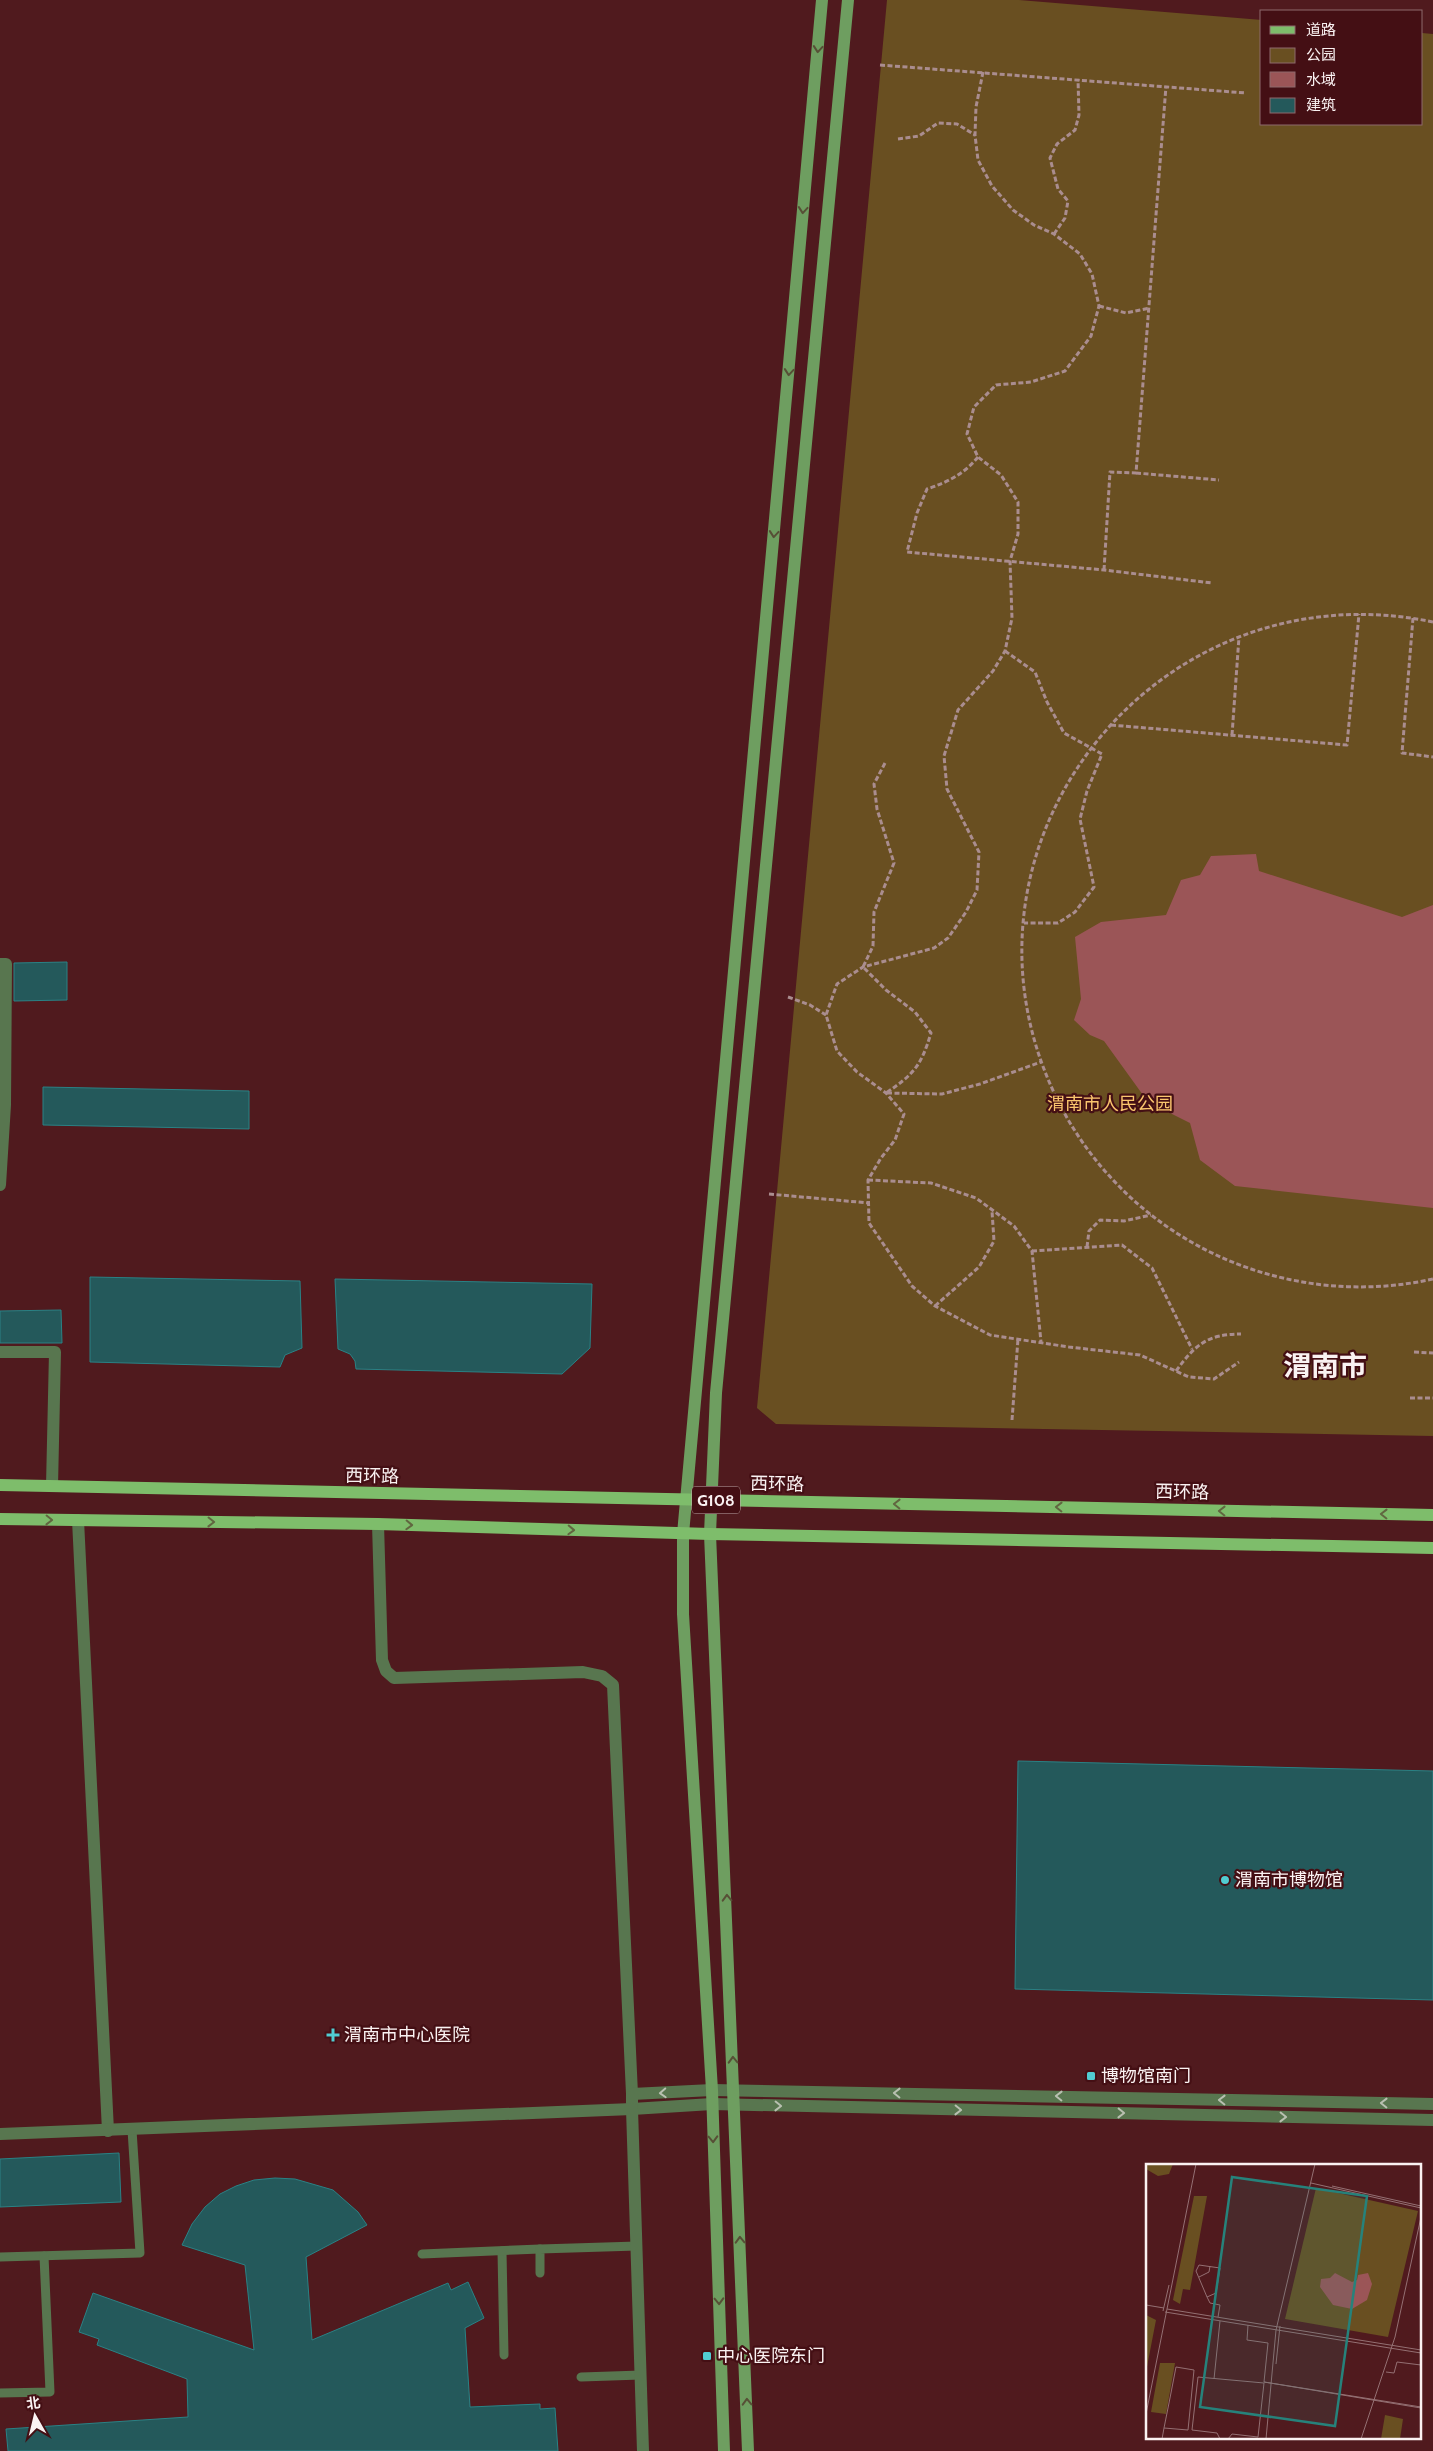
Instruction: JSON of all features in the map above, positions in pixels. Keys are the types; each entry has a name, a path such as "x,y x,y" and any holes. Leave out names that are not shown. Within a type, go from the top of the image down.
{"main road":[{"path":"724,2451 712,2090 683,1614 683,1534 822,0"},
{"path":"748,2451 710,1534 711,1500 716,1393 848,0"},
{"name":"西环路","path":"0,1485 1433,1515"},
{"path":"0,1519 378,1524 683,1534 1433,1548"}],"street":[{"path":"0,964 6,964 5,1105 0,1185"},
{"path":"0,1352 55,1352 52,1486"},
{"path":"78,1520 108,2130"},
{"path":"378,1524 382,1660 386,1671 394,1678 583,1672 602,1676 613,1685 632,2094 643,2451"},
{"path":"632,2094 734,2090 1433,2104"},
{"path":"0,2134 632,2109 712,2104 1433,2120"}],"lane":[{"path":"0,2257 140,2253 132,2130"},
{"path":"422,2254 636,2246"},
{"path":"540,2249 540,2273"},
{"path":"502,2251 504,2354"},
{"path":"0,2393 50,2392 44,2256"},
{"path":"582,2377 640,2375"}],"path":[{"path":"880,65 1078,79 1246,94"},
{"path":"983,72 976,107 975,135 978,160 992,186 1013,210 1034,225 1054,234 1080,254 1092,274 1099,306 1091,336 1065,371 1031,382 996,385 974,406 967,434 978,457 1001,475 1018,502 1018,534 1010,561 1012,618 1005,651 993,671 958,710 944,756 947,789 978,852 976,890 966,912 948,938 934,948 863,967 837,984 826,1015 838,1051 857,1072 886,1093 904,1114 895,1140 881,1158 868,1180 869,1222 912,1286 935,1306 990,1335 1068,1347 1140,1355 1189,1377 1214,1379 1239,1362"},
{"path":"1054,234 1065,218 1068,202 1058,189 1050,158 1057,144 1075,130 1079,115 1078,79"},
{"path":"1136,473 1166,86"},
{"path":"898,139 919,136 938,123 956,124 975,135"},
{"path":"1099,306 1126,313 1150,308"},
{"path":"978,457 968,469 949,481 927,489 917,513 906,552 1104,570 1212,583"},
{"path":"1104,570 1110,472 1219,480"},
{"path":"1110,725 1347,745 1359,614"},
{"path":"1433,622 1413,617 1359,614 1311,617 1283,622 1239,637 1187,662 1150,688 1110,725 1090,748 1060,796 1040,843 1031,875 1024,923 1024,978 1027,1004 1041,1062 1058,1101 1074,1130 1099,1164 1123,1190 1151,1215 1214,1254 1280,1278 1346,1287 1381,1287 1433,1280"},
{"path":"1413,617 1402,753 1433,757"},
{"path":"1232,735 1239,637"},
{"path":"1005,651 1035,672 1047,702 1064,733 1102,754 1087,791 1080,819 1094,888 1075,912 1058,923 1024,923"},
{"path":"863,967 873,946 874,912 894,863 877,809 874,784 885,763"},
{"path":"863,967 886,990 915,1012 931,1033 924,1055 911,1076 886,1093"},
{"path":"788,997 810,1005 826,1015"},
{"path":"886,1093 942,1094 980,1084 1041,1062"},
{"path":"868,1180 931,1183 976,1198 1014,1226 1032,1251 1041,1342"},
{"path":"769,1194 869,1203"},
{"path":"935,1306 979,1267 994,1241 992,1210"},
{"path":"1087,1247 1089,1231 1100,1220 1124,1221 1151,1215"},
{"path":"1032,1251 1122,1245 1152,1268 1192,1350"},
{"path":"1176,1371 1192,1350 1221,1334 1241,1334"},
{"path":"1012,1420 1018,1338"},
{"path":"1414,1352 1433,1353"},
{"path":"1410,1398 1433,1398"}],"green space":[{"name":"渭南市人民公园","path":"887,0 1019,0 1260,20 1260,125 1423,125 1423,33 1433,34 1433,1436 776,1424 757,1408"}],"water":[{"path":"1256,854 1259,871 1402,917 1433,905 1433,1208 1235,1186 1200,1160 1190,1123 1148,1102 1104,1041 1090,1035 1074,1020 1081,999 1075,937 1101,922 1166,915 1181,880 1200,875 1211,856"}],"building":[{"path":"67,962 67,1000 14,1001 14,963"},
{"path":"43,1087 249,1091 249,1129 43,1125"},
{"path":"90,1277 300,1281 302,1348 285,1355 280,1367 90,1362"},
{"path":"335,1279 592,1284 590,1348 562,1374 356,1369 355,1361 350,1354 338,1349"},
{"path":"61,1310 62,1343 0,1343 0,1311"},
{"name":"渭南市博物馆","path":"1018,1761 1433,1771 1433,2000 1015,1989"},
{"path":"119,2153 121,2202 0,2207 0,2159"},
{"path":"295,2179 333,2190 358,2212 367,2225 306,2257 312,2340 448,2283 451,2290 468,2282 484,2318 465,2328 470,2407 540,2404 540,2409 555,2408 558,2451 8,2451 6,2429 188,2417 187,2379 97,2345 99,2339 79,2332 93,2293 254,2350 245,2265 182,2245 192,2224 205,2207 220,2194 254,2180"}],"place":[{"name":"渭南市博物馆","path":"1225,1880"},
{"name":"渭南市中心医院","path":"333,2035"},
{"name":"博物馆南门","path":"1091,2076"},
{"name":"中心医院东门","path":"707,2356"}],"district":[{"name":"渭南市","path":"1325,1366"}]}
